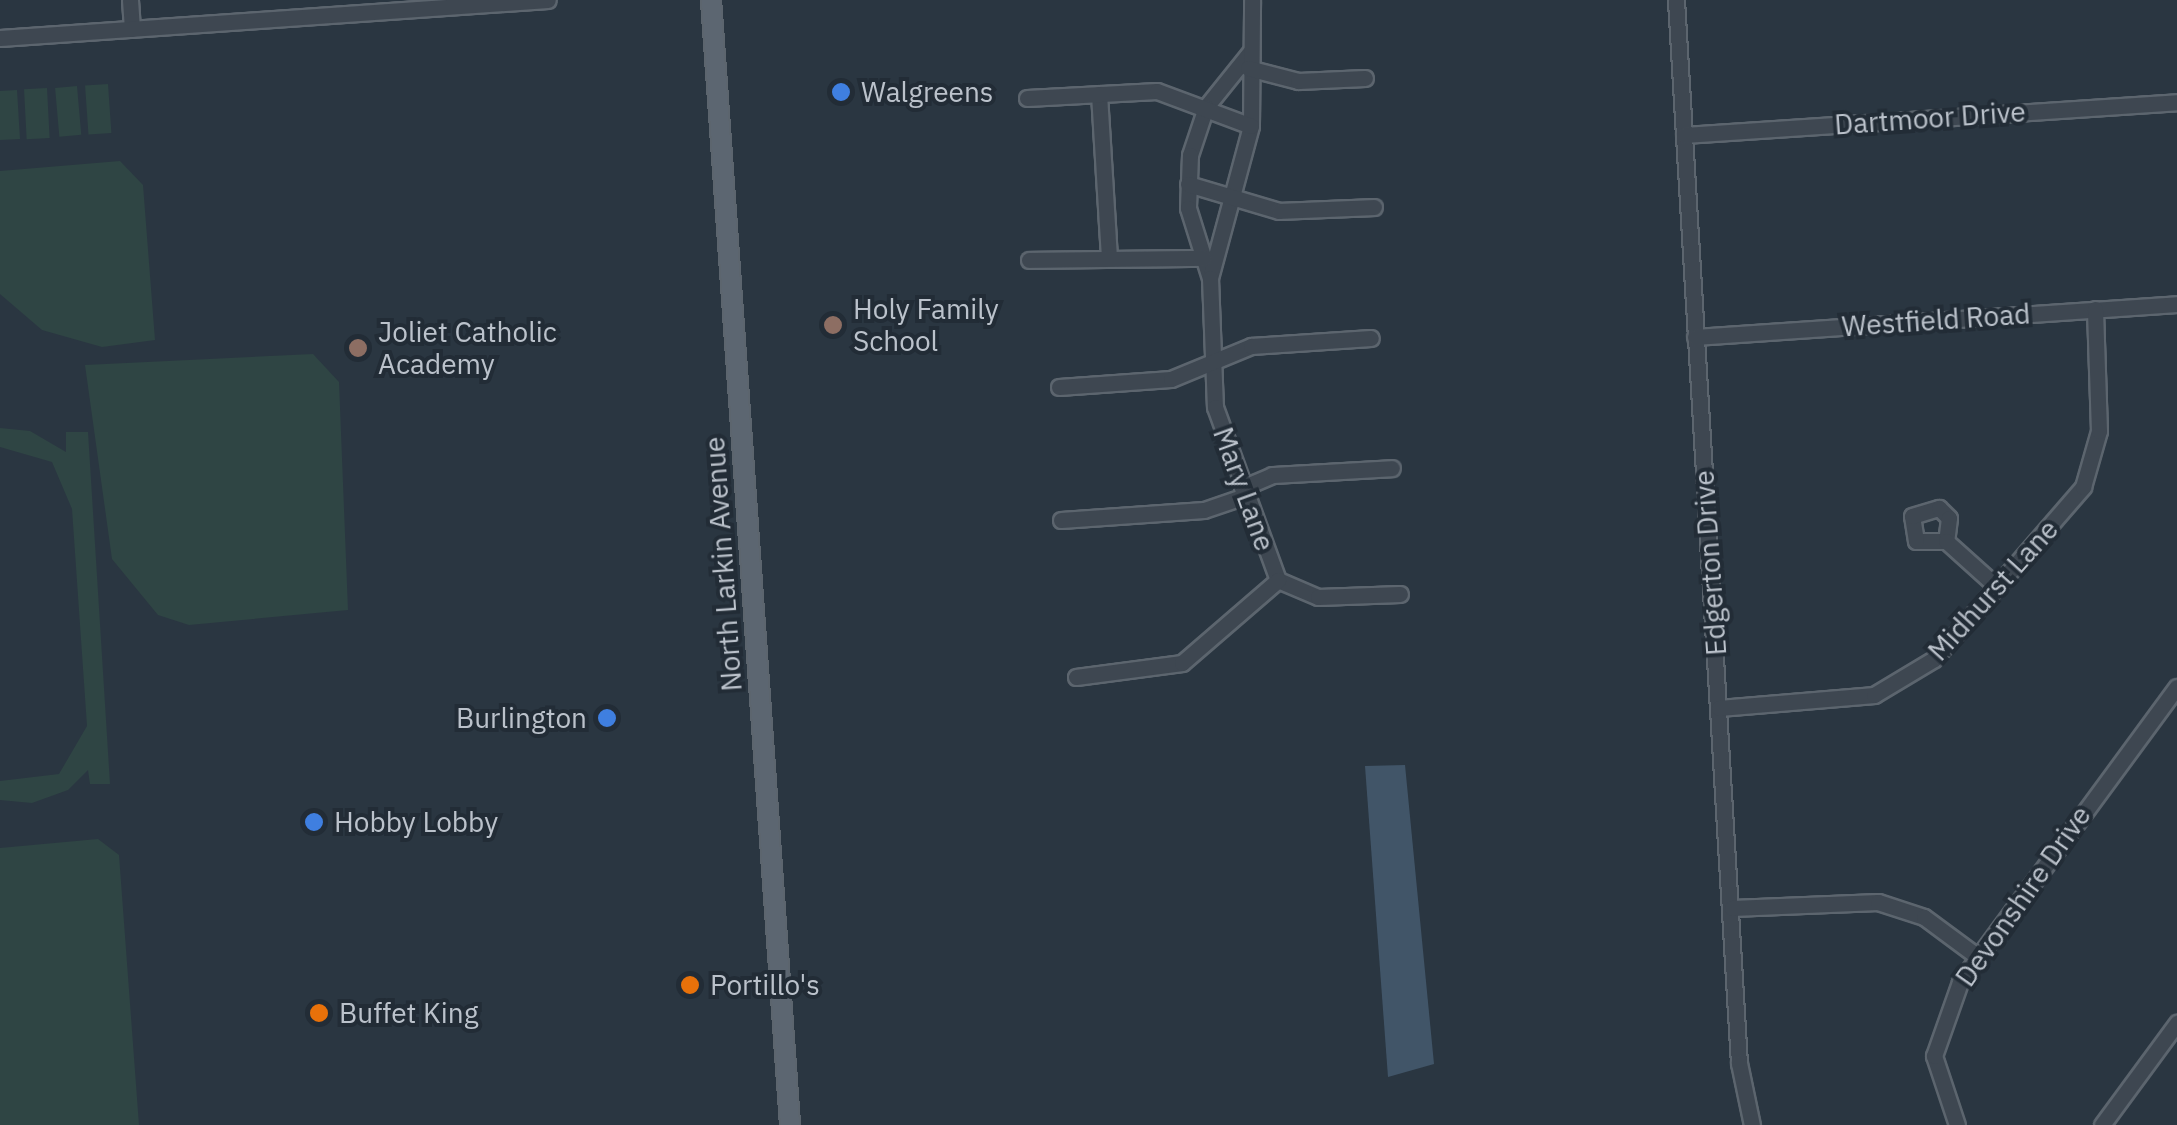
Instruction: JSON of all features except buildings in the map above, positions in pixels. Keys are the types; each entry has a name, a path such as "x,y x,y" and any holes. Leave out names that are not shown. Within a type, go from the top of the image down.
{"main road":[{"name":"North Larkin Avenue","path":"712,0 790,1125"}],"street":[{"path":"130,0 132,29"},
{"path":"0,38 132,29 318,8 548,0"},
{"name":"Mary Lane","path":"1252,0 1247,67 1251,126 1218,262 1210,278 1210,364 1244,492 1278,580"},
{"name":"Edgerton Drive","path":"1676,0 1732,908 1738,1063 1752,1125"},
{"path":"1247,67 1298,81 1365,78"},
{"name":"Mary Lane","path":"1210,278 1198,256 1188,184 1206,107 1247,67"},
{"path":"1027,98 1156,91 1251,126"},
{"path":"1098,94 1108,256"},
{"name":"Dartmoor Drive","path":"1684,135 2177,102"},
{"path":"1188,184 1279,212 1374,207"},
{"path":"1030,260 1198,256 1218,262"},
{"name":"Westfield Road","path":"1695,337 2177,304"},
{"name":"Midhurst Lane","path":"1719,708 1874,695 1903,684 1997,587 2094,463 2094,310"},
{"path":"1059,387 1171,379 1250,346 1371,338"},
{"path":"1061,520 1204,510 1272,475 1392,468"},
{"path":"1946,540 1997,587"},
{"path":"1076,677 1182,663 1278,580 1318,597 1400,594"},
{"name":"Devonshire Drive","path":"1956,1125 1934,1056 1943,1017 1978,957 2177,686"},
{"path":"1732,908 1878,902 1924,917 1978,957"},
{"path":"2102,1125 2177,1022"}],"green space":[{"path":"108,84 111,133 88,134 85,86"},
{"path":"77,86 81,135 59,137 55,88"},
{"path":"47,88 50,138 27,139 24,89"},
{"path":"17,90 20,139 0,140 0,91"},
{"path":"120,161 143,185 155,340 102,347 42,330 0,294 0,171"},
{"path":"313,354 339,382 348,610 189,625 158,615 112,559 85,365"},
{"path":"0,428 30,431 66,452 66,432 88,432 110,784 90,784 88,770 68,790 32,803 0,800 0,781 59,774 87,726 72,509 52,462 0,447"},
{"path":"98,839 119,855 139,1125 0,1125 0,848"}],"water":[{"path":"1405,765 1434,1064 1388,1077 1365,766"}],"place":[{"name":"Walgreens","path":"841,92"},
{"name":"Holy Family School","path":"833,325"},
{"name":"Joliet Catholic Academy","path":"358,348"},
{"name":"Burlington","path":"607,718"},
{"name":"Hobby Lobby","path":"314,822"},
{"name":"Portillo's","path":"690,985"},
{"name":"Buffet King","path":"319,1013"}]}
